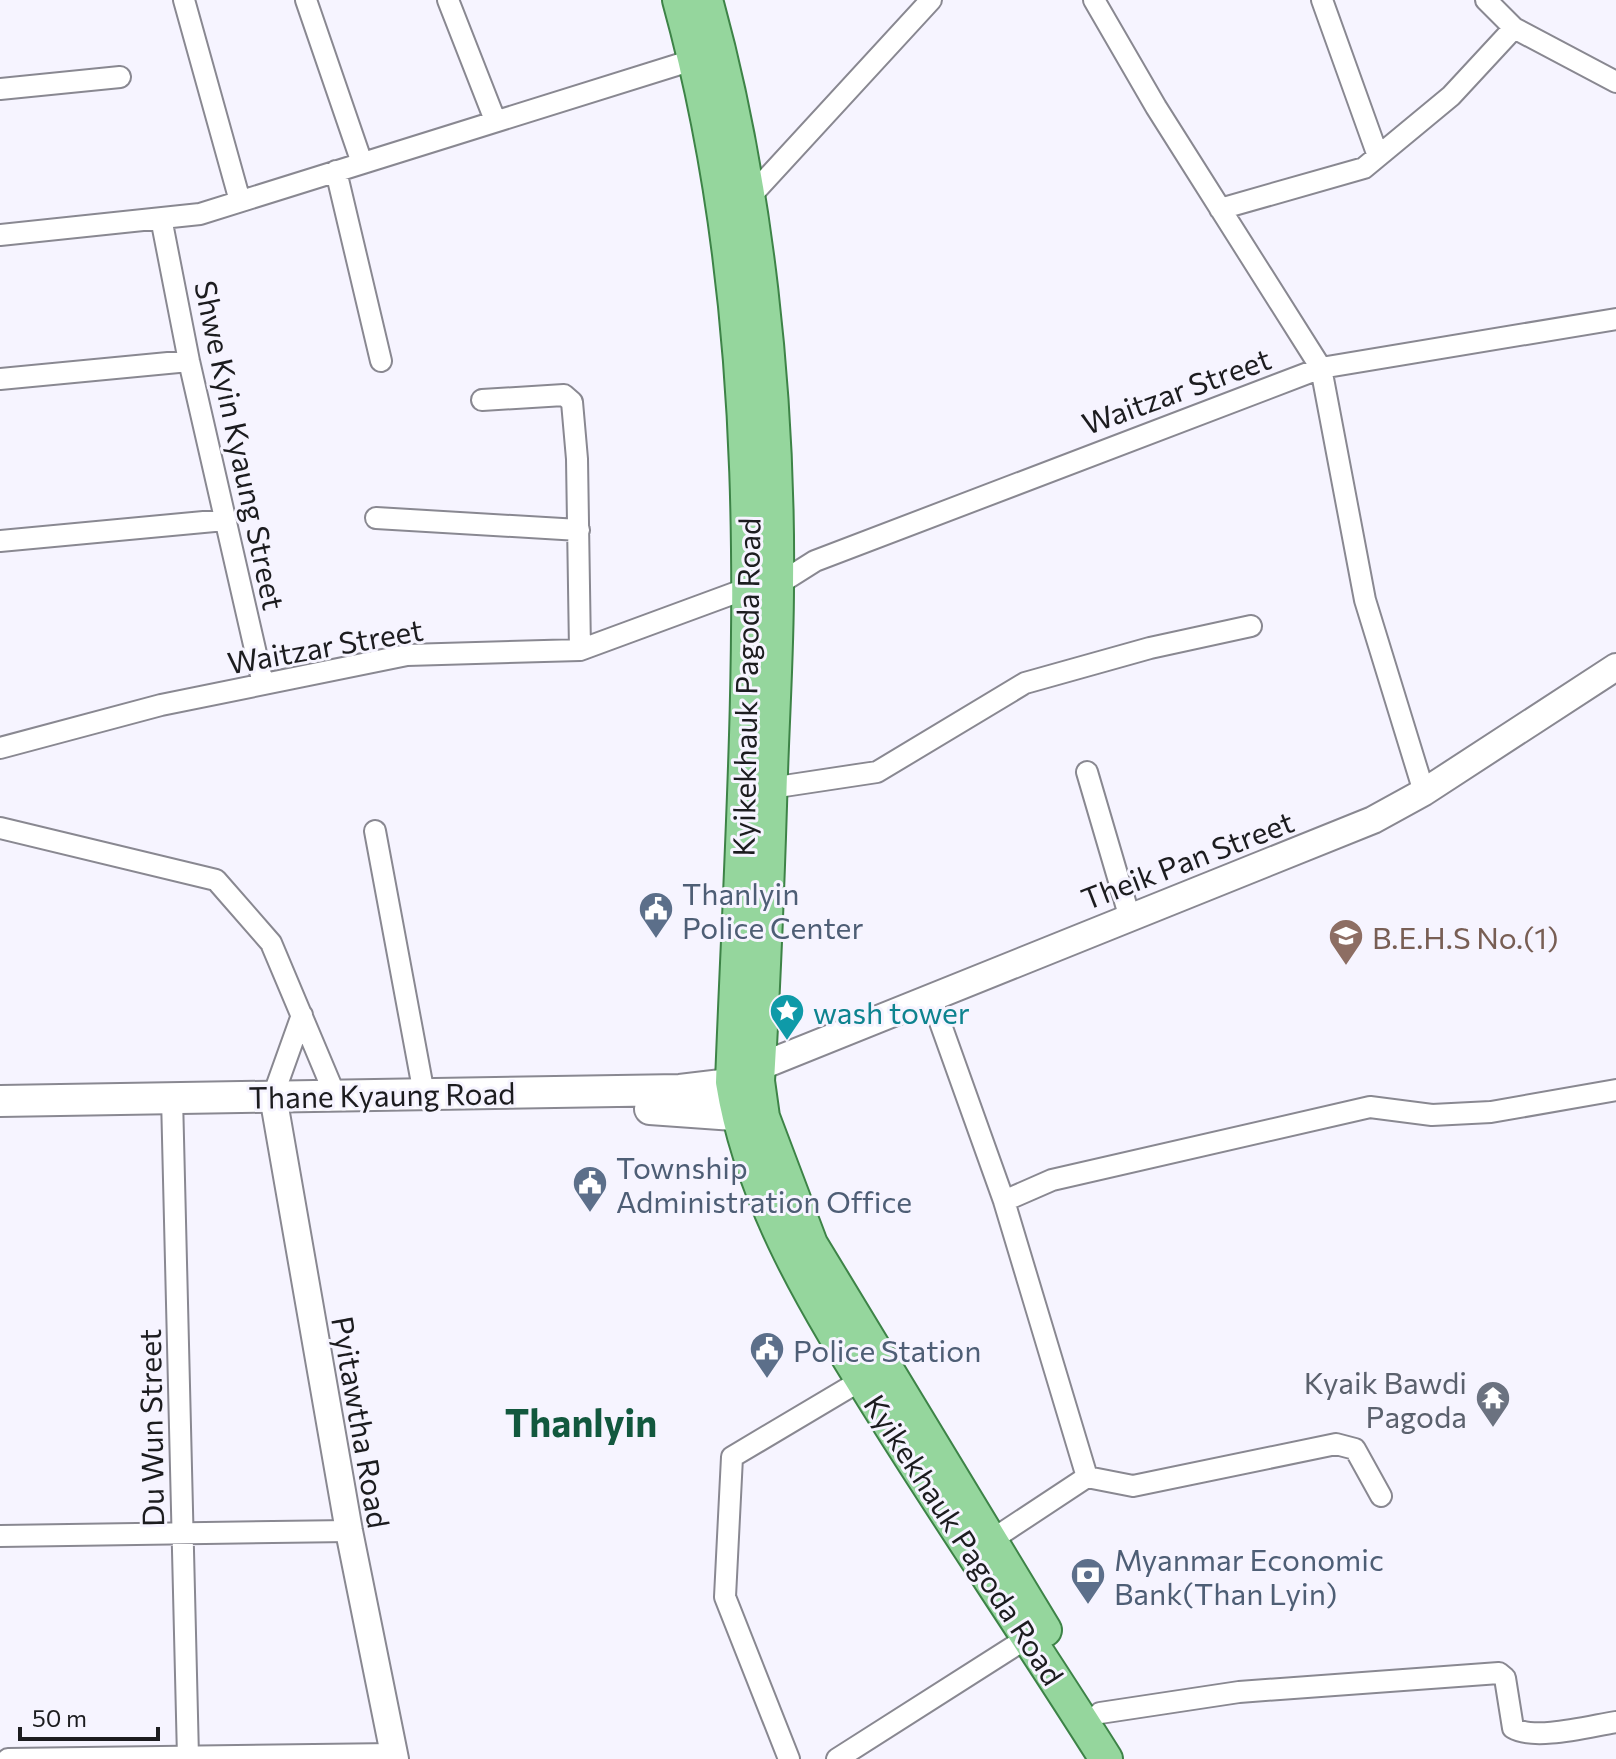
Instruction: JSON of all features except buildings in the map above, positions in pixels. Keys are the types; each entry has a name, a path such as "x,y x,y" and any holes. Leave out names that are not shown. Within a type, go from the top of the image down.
{"main road":[{"name":"Kyikekhauk Pagoda Road","path":"679,0 696,59 722,201 764,586 771,788 745,1074"},
{"name":"Kyikekhauk Pagoda Road","path":"706,0 722,56 748,199 766,348 764,586 745,1074 750,1115 873,1373 982,1547 1132,1759"},
{"name":"Thane Kyaung Road","path":"274,1105 335,1095 680,1090 745,1074"},
{"name":"Thane Kyaung Road","path":"0,1101 172,1107"},
{"name":"Thane Kyaung Road","path":"0,1117 172,1107 274,1105 675,1108 750,1115"},
{"name":"Kyikekhauk Pagoda Road","path":"982,1547 1027,1638 1106,1759"}],"street":[{"path":"184,0 240,201"},
{"path":"306,0 362,163"},
{"path":"448,0 495,120"},
{"path":"748,199 931,0"},
{"path":"1094,0 1220,209 1321,368 1365,600 1424,792"},
{"path":"1322,0 1337,34 1378,156"},
{"path":"1486,0 1514,28 1616,82"},
{"path":"1220,209 1364,168 1451,96 1514,28"},
{"path":"0,235 200,214 696,59"},
{"path":"0,89 120,77"},
{"path":"336,171 381,361"},
{"name":"Shwe Kyin Kyaung Street","path":"161,218 189,361 263,684"},
{"name":"Waitzar Street","path":"0,748 161,705 407,655 580,650 764,586 815,561 1321,368 1616,319"},
{"path":"0,379 189,361"},
{"path":"482,400 569,397 577,459 580,650"},
{"path":"376,518 579,530"},
{"path":"0,541 225,520"},
{"path":"771,788 877,772 1025,683 1150,648 1251,626"},
{"name":"Theik Pan Street","path":"745,1074 1129,915 1373,820 1424,792 1616,667"},
{"path":"1087,772 1129,915"},
{"path":"0,828 216,880 271,943 335,1095"},
{"path":"375,831 424,1094"},
{"path":"931,997 1004,1201 1087,1477"},
{"path":"274,1105 302,1015"},
{"path":"1004,1201 1052,1180 1370,1107 1432,1115 1491,1112 1616,1090"},
{"name":"Pyitawtha Road","path":"274,1105 349,1531 394,1756"},
{"name":"Du Wun Street","path":"172,1107 188,1757"},
{"path":"789,1759 725,1597 732,1457 873,1373"},
{"path":"982,1547 1087,1477 1133,1486 1336,1444 1355,1449 1381,1496"},
{"path":"0,1536 349,1531"},
{"path":"837,1759 1027,1638"},
{"path":"1100,1713 1239,1692 1499,1673 1505,1678 1513,1728 1520,1732 1540,1733 1616,1722"},
{"path":"8,1759 394,1756"}],"place":[{"name":"Thanlyin Police Center","path":"656,940"},
{"name":"B.E.H.S No.(1)","path":"1346,967"},
{"name":"wash tower","path":"787,1042"},
{"name":"Township Administration Office","path":"590,1214"},
{"name":"Police Station","path":"767,1380"},
{"name":"Kyaik Bawdi Pagoda","path":"1493,1429"},
{"name":"Myanmar Economic Bank(Than Lyin)","path":"1088,1606"}],"district":[{"name":"Thanlyin","path":"581,1421"}]}
